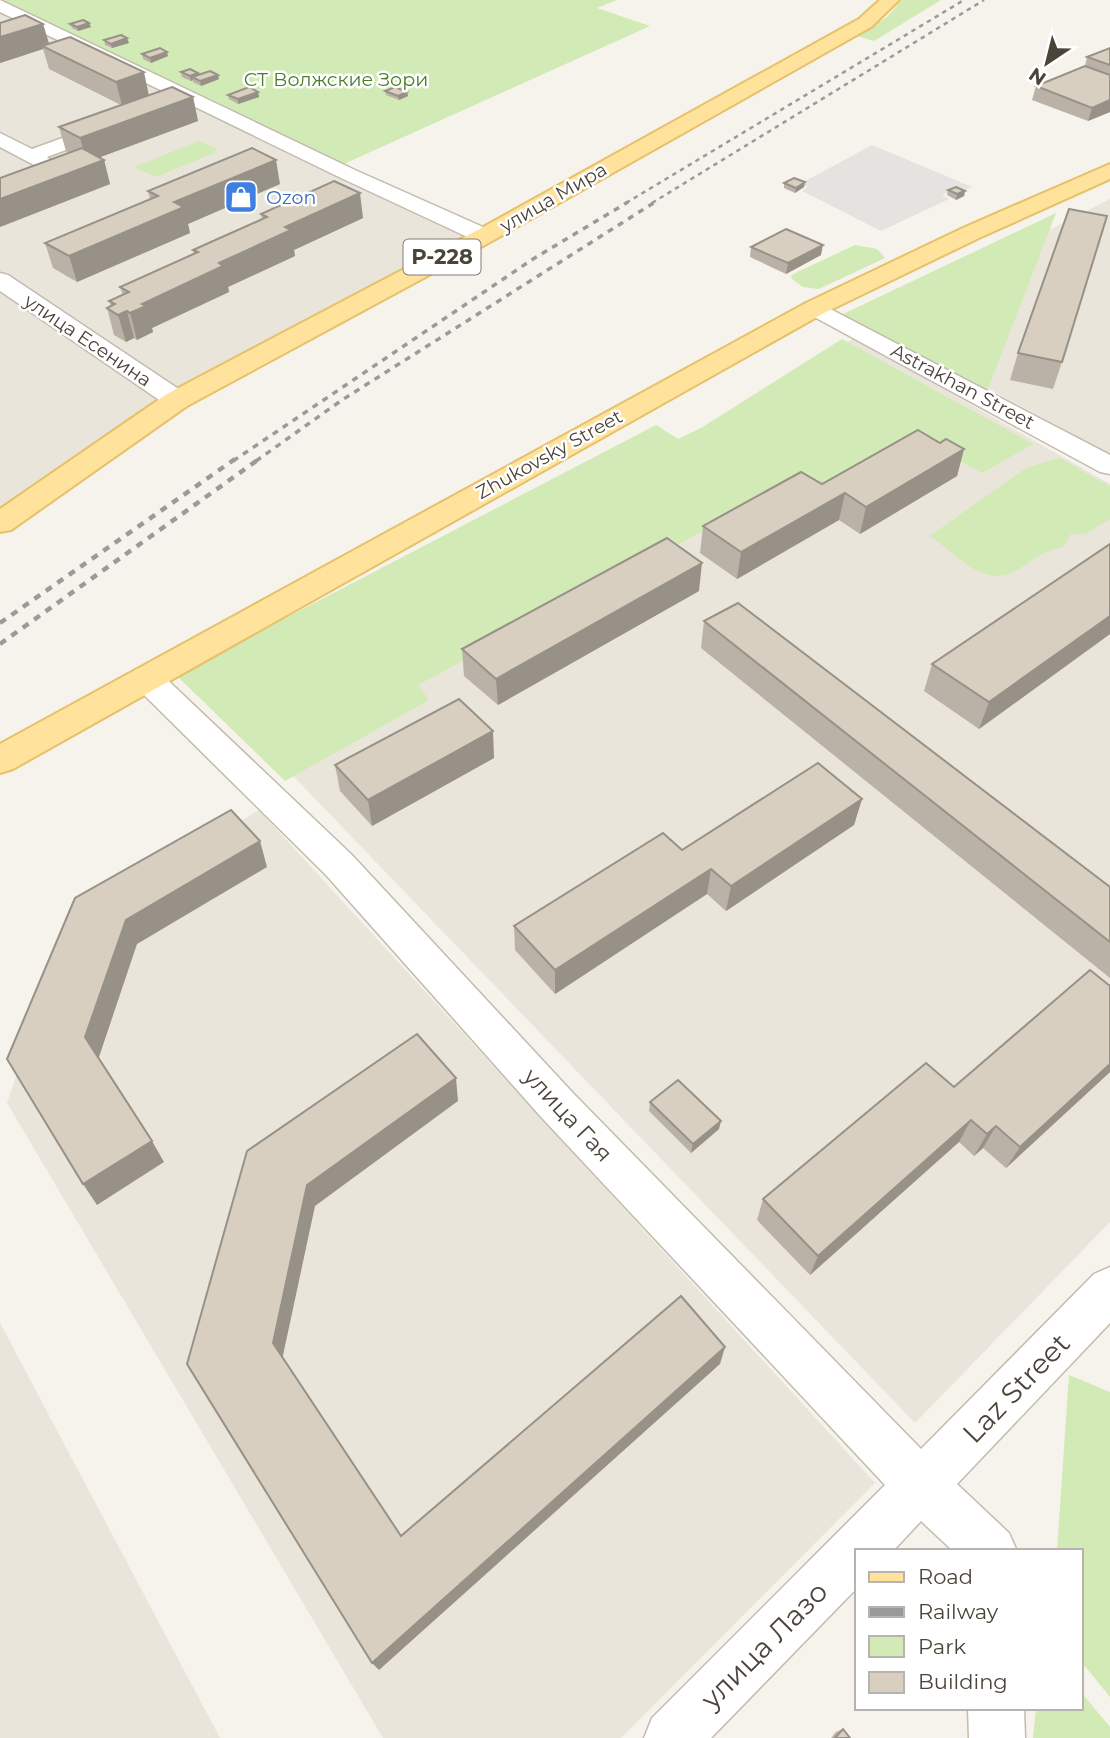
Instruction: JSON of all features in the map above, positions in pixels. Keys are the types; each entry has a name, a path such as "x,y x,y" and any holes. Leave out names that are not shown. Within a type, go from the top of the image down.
{"main road":[{"name":"улица Мира","path":"0,523 177,400 484,236 865,23 890,0"},
{"name":"Zhukovsky Street","path":"0,760 815,308 1110,170"}],"street":[{"path":"0,5 484,236"},
{"path":"166,106 189,97"},
{"path":"31,156 132,118"},
{"path":"0,139 56,170 33,179"},
{"name":"улица Есенина","path":"0,280 177,400"},
{"name":"Astrakhan Street","path":"815,308 1110,466"},
{"name":"улица Гая","path":"146,678 339,865 557,1105 921,1486 989,1549"},
{"name":"Laz Street","path":"921,1486 1110,1290"},
{"name":"улица Лазо","path":"859,1549 921,1486"},
{"name":"улица Лазо","path":"673,1738 855,1553"},
{"path":"996,1710 997,1738"}],"shaded area":[{"path":"0,5 484,236 169,391 0,515"},
{"path":"872,145 972,187 942,195 949,199 881,231 802,191 808,187 800,184"},
{"path":"1110,199 1110,454 867,323"},
{"path":"854,338 1110,484 1110,1222 915,1423 248,729"},
{"path":"259,810 875,1483 621,1738 383,1738 7,1103 67,925"},
{"path":"0,1323 220,1738 0,1738"}],"green space":[{"name":"СТ Волжские Зори","path":"0,0 617,0 597,8 650,26 335,168"},
{"path":"902,0 941,0 874,41 857,36 887,17"},
{"path":"199,141 217,149 214,153 156,177 134,167"},
{"path":"1056,213 986,394 841,315"},
{"path":"855,245 877,249 885,258 819,289 803,287 792,279 791,276 795,273"},
{"path":"842,339 1033,444 982,473 922,441 816,500 790,484 418,685 429,700 285,781 176,675 656,425 678,439 701,428"},
{"path":"1060,458 1110,486 1110,519 1085,534 1071,534 1063,547 1043,554 1003,575 980,572 930,536 1026,468"},
{"path":"1069,1375 1110,1392 1110,1697 1082,1662 1082,1549 1057,1549"},
{"path":"1082,1693 1110,1727 1110,1738 1033,1738 1036,1710 1082,1710"}],"building":[{"path":"25,15 43,24 0,37 0,23"},
{"path":"83,20 89,23 77,27 70,24"},
{"path":"121,35 127,38 111,44 104,40"},
{"path":"70,37 144,72 116,82 42,46"},
{"path":"160,48 167,52 150,58 142,54"},
{"path":"1110,48 1110,65 1087,57"},
{"path":"1085,66 1110,75 1110,100 1092,108 1036,86"},
{"path":"190,69 198,73 190,76 181,72"},
{"path":"210,71 218,75 200,81 192,77"},
{"path":"172,87 193,97 80,138 59,127"},
{"path":"249,87 258,92 238,99 228,95"},
{"path":"395,87 407,92 398,96 385,91"},
{"path":"82,148 104,160 0,199 0,178"},
{"path":"252,148 276,160 174,202 184,207 69,256 45,243 158,196 148,191"},
{"path":"794,178 805,182 796,188 784,183"},
{"path":"334,181 360,193 285,227 291,230 219,263 223,266 142,304 146,306 118,315 107,308 115,304 109,301 129,292 120,287 198,252 193,250 267,217 261,214"},
{"path":"956,187 965,191 957,194 948,190"},
{"path":"1069,209 1107,216 1062,362 1018,353"},
{"path":"786,229 823,245 788,263 751,247"},
{"path":"918,430 940,443 946,439 964,449 866,507 845,493 741,552 703,526 801,472 822,484"},
{"path":"667,538 702,563 496,679 462,649"},
{"path":"1110,544 1110,616 989,702 932,664"},
{"path":"738,603 1110,887 1110,942 704,621"},
{"path":"459,699 493,731 368,800 335,765"},
{"path":"818,763 862,799 731,886 711,869 555,970 514,926 663,833 682,850"},
{"path":"231,810 260,841 126,920 85,1037 152,1141 83,1184 7,1059 75,898"},
{"path":"1090,970 1110,986 1110,1064 1020,1147 996,1126 987,1134 971,1120 818,1256 763,1199 926,1063 954,1087"},
{"path":"417,1034 456,1078 307,1185 273,1343 401,1536 681,1296 725,1347 372,1663 187,1364 247,1151"},
{"path":"678,1080 721,1121 693,1144 650,1102"},
{"path":"843,1729 850,1738 835,1738"}],"railway":[{"path":"626,203 964,0"},
{"path":"652,203 984,0"},
{"path":"233,461 533,259 628,202"},
{"path":"256,461 342,400 655,202"},
{"path":"0,623 235,459"},
{"path":"0,644 259,459"}],"place":[{"name":"Ozon","path":"241,197"}]}
